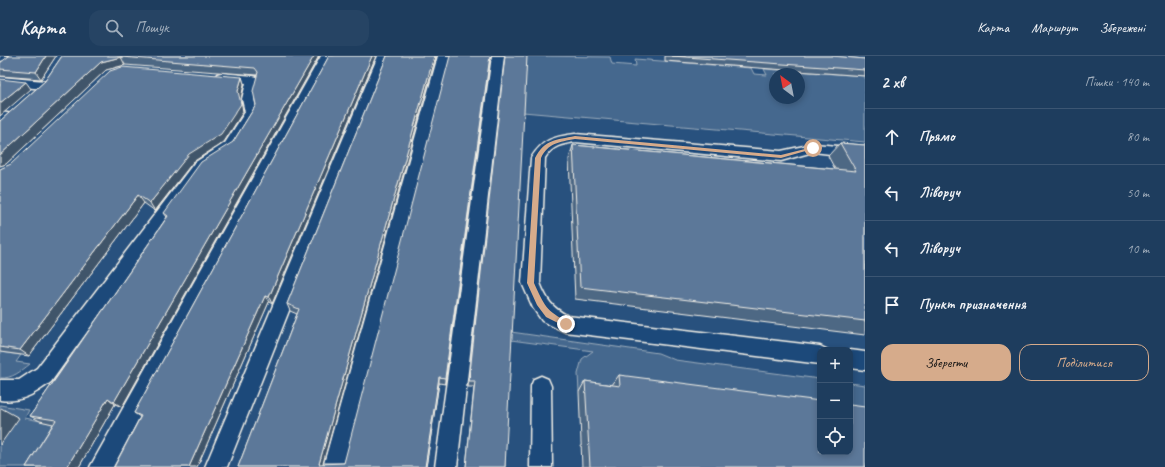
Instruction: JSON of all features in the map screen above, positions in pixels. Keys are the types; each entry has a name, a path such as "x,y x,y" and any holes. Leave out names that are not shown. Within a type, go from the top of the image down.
{"lane":[{"path":"101,467 327,56"},
{"path":"216,467 384,56"},
{"path":"334,467 444,56"},
{"path":"446,467 498,56"},
{"path":"33,96 45,85 53,73"},
{"path":"0,390 10,392 26,388 44,375 198,166 230,146 251,112 248,99 253,80 208,76"},
{"path":"0,80 45,85"},
{"path":"817,355 566,324 549,315 540,303 531,283 538,158 543,148 554,142 575,138 781,156 813,148 865,153"},
{"path":"853,359 865,361"},
{"path":"541,386 541,467"}],"shaded area":[{"path":"526,56 610,57 612,64 636,66 635,59 751,68 754,74 767,75 764,69 769,69 769,104 805,104 805,72 865,76 865,142 523,112"},
{"path":"511,332 658,353 675,360 817,379 817,413 579,392 578,374 582,359 593,351 511,340"},
{"path":"0,352 21,355 16,362 30,364 12,376 0,378"},
{"path":"853,383 865,385 865,419 853,417"},
{"path":"0,405 29,410 25,418 65,426 39,467 0,467"}],"building":[{"path":"9,56 46,56 36,72 0,69 0,63"},
{"path":"62,56 314,56 114,402 108,398 67,467 26,467 56,420 30,416 168,216 164,213 201,162 233,142 256,105 253,91 258,72 255,68 121,57 101,62 0,155 0,121 45,81"},
{"path":"329,56 372,56 269,297 265,296 189,467 114,467 141,416 134,413"},
{"path":"387,56 434,56 319,464 344,463 450,56 490,56 445,378 439,377 425,467 238,467 299,309 287,304"},
{"path":"505,56 527,56 505,467 466,467 475,381 469,381"},
{"path":"672,56 832,56 865,59 865,70"},
{"path":"122,67 242,77 238,91 241,104 221,134 189,154 150,203 138,195 20,350 0,347 0,169 11,164 110,71"},
{"path":"0,79 26,82 0,103"},
{"path":"840,143 865,145 865,321 580,287 573,145 856,171"},
{"path":"619,375 817,401 817,455 853,455 853,405 865,407 865,467 590,467 585,381 620,386"}],"route":[{"path":"566,324 549,315 540,303 531,283 538,158 543,148 554,142 575,138 781,156 813,148"}]}
